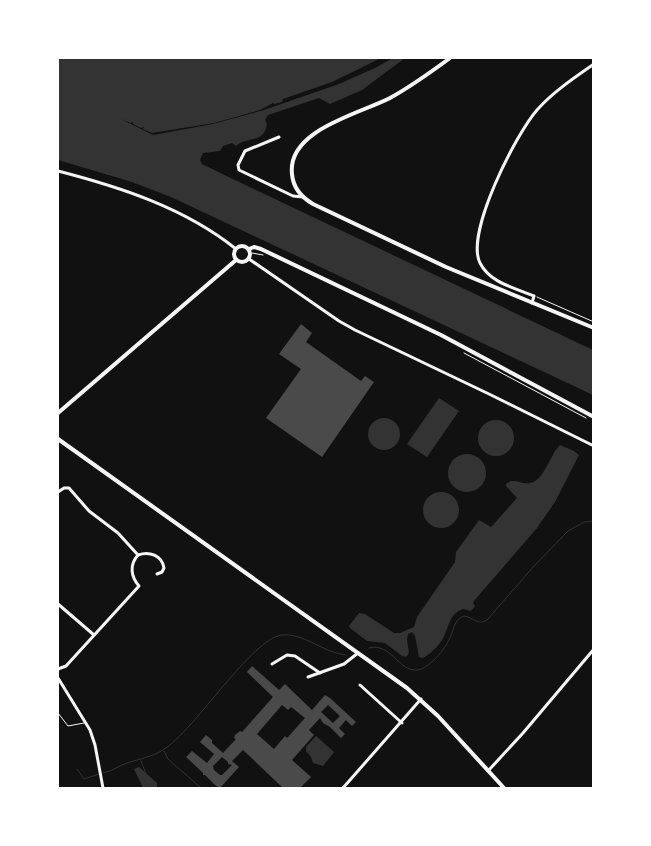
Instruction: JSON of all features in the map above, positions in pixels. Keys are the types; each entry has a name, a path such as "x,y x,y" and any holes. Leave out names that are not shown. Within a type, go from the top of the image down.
{"street":[{"path":"450,58 405,89 367,109 322,128 303,141 294,154 291,165 292,179 298,191 312,204 446,267 594,328"},
{"path":"532,303 534,296 498,282 488,274 478,258 478,234 501,170 516,140 528,122 551,96 594,64"},
{"path":"279,137 245,150 238,165 238,170 294,196 303,197"},
{"path":"58,171 135,194 164,206 209,230 236,249"},
{"path":"250,251 243,246 236,249 234,255 236,260 243,263 250,259"},
{"path":"250,259 250,251 254,247 261,248 402,316 594,417"},
{"path":"250,259 339,322 594,446"},
{"path":"58,413 236,260"},
{"path":"58,439 392,676 438,716 504,788"},
{"path":"58,492 64,488 69,488 89,511 118,533 138,555"},
{"path":"138,555 151,554 160,558 164,568 162,572 157,574"},
{"path":"58,669 66,666 138,586 132,577 132,571 138,555"},
{"path":"58,604 94,635"},
{"path":"488,771 594,649"},
{"path":"308,677 344,664 359,652"},
{"path":"272,664 287,655 295,656 321,673"},
{"path":"58,678 86,722 95,745 103,788"},
{"path":"360,685 402,723"},
{"path":"342,788 421,700"}],"lane":[{"path":"58,713 68,726 86,722"}],"path":[{"path":"250,251 265,256"},
{"path":"534,296 594,322"},
{"path":"465,354 587,419"}],"shaded area":[{"path":"58,58 381,58 332,82 283,99 282,102 273,103 260,110 214,123 152,133 143,129 144,127 141,128 133,124 133,122 121,119 153,135 213,124 264,110 339,84 393,58 405,58 362,90 330,104 319,98 268,115 265,120 267,124 265,130 259,137 236,146 232,143 223,146 220,151 203,153 200,160 202,164 593,350 593,395 171,197 132,182 58,160"},
{"path":"439,398 459,411 427,457 407,444"},
{"path":"384,418 390,419 395,423 399,428 399,440 395,445 390,449 384,450 378,449 373,445 369,440 368,434 369,428 373,423 378,419"},
{"path":"496,420 509,425 514,438 509,451 496,456 483,451 478,438 483,425"},
{"path":"560,445 579,455 555,502 537,528 474,601 475,606 471,611 463,609 455,613 439,645 433,651 423,658 419,657 415,636 412,632 408,634 407,640 409,653 406,657 402,656 385,643 367,641 350,628 349,626 359,613 365,614 394,633 400,633 414,627 417,617 455,562 456,552 479,520 491,527 517,498 506,484 512,481 530,483 535,481 540,477"},
{"path":"467,454 480,460 486,473 480,486 467,492 454,486 448,473 454,460"},
{"path":"441,492 448,493 454,497 458,503 458,517 454,523 448,527 441,528 434,527 428,523 424,517 423,510 424,503 428,497 434,493"},
{"path":"316,736 334,752 323,766 313,763 306,751 306,747"},
{"path":"139,767 157,783 157,788 143,788 134,769"}],"building":[{"path":"301,324 312,333 306,342 361,381 365,376 374,382 322,457 266,418 301,369 279,354"},
{"path":"252,666 279,690 285,684 312,710 325,695 356,722 352,726 346,720 339,728 345,734 341,738 323,723 320,718 309,730 314,735 292,760 311,777 300,788 283,788 243,750 232,761 239,767 220,788 203,775 186,757 192,751 207,763 214,754 200,742 206,735 223,753 236,739 234,738 235,735 240,731 242,732 273,697 247,672","holes":["282,705 288,710 291,707 305,718 274,749 257,734","328,705 340,716 333,723 321,712","222,757 228,764 232,765 222,775 214,770 213,766"]}],"waterway":[{"path":"369,648 377,647 383,649 405,667 417,670 422,669 436,658 444,648 458,620 464,616 478,622 487,620 534,566 568,531 584,522 594,521"},
{"path":"103,773 163,750 191,724 255,651 270,640 282,635 290,635 346,655"},
{"path":"164,751 168,759 201,788"},
{"path":"141,761 146,774"},
{"path":"77,769 84,779 99,774"}]}
